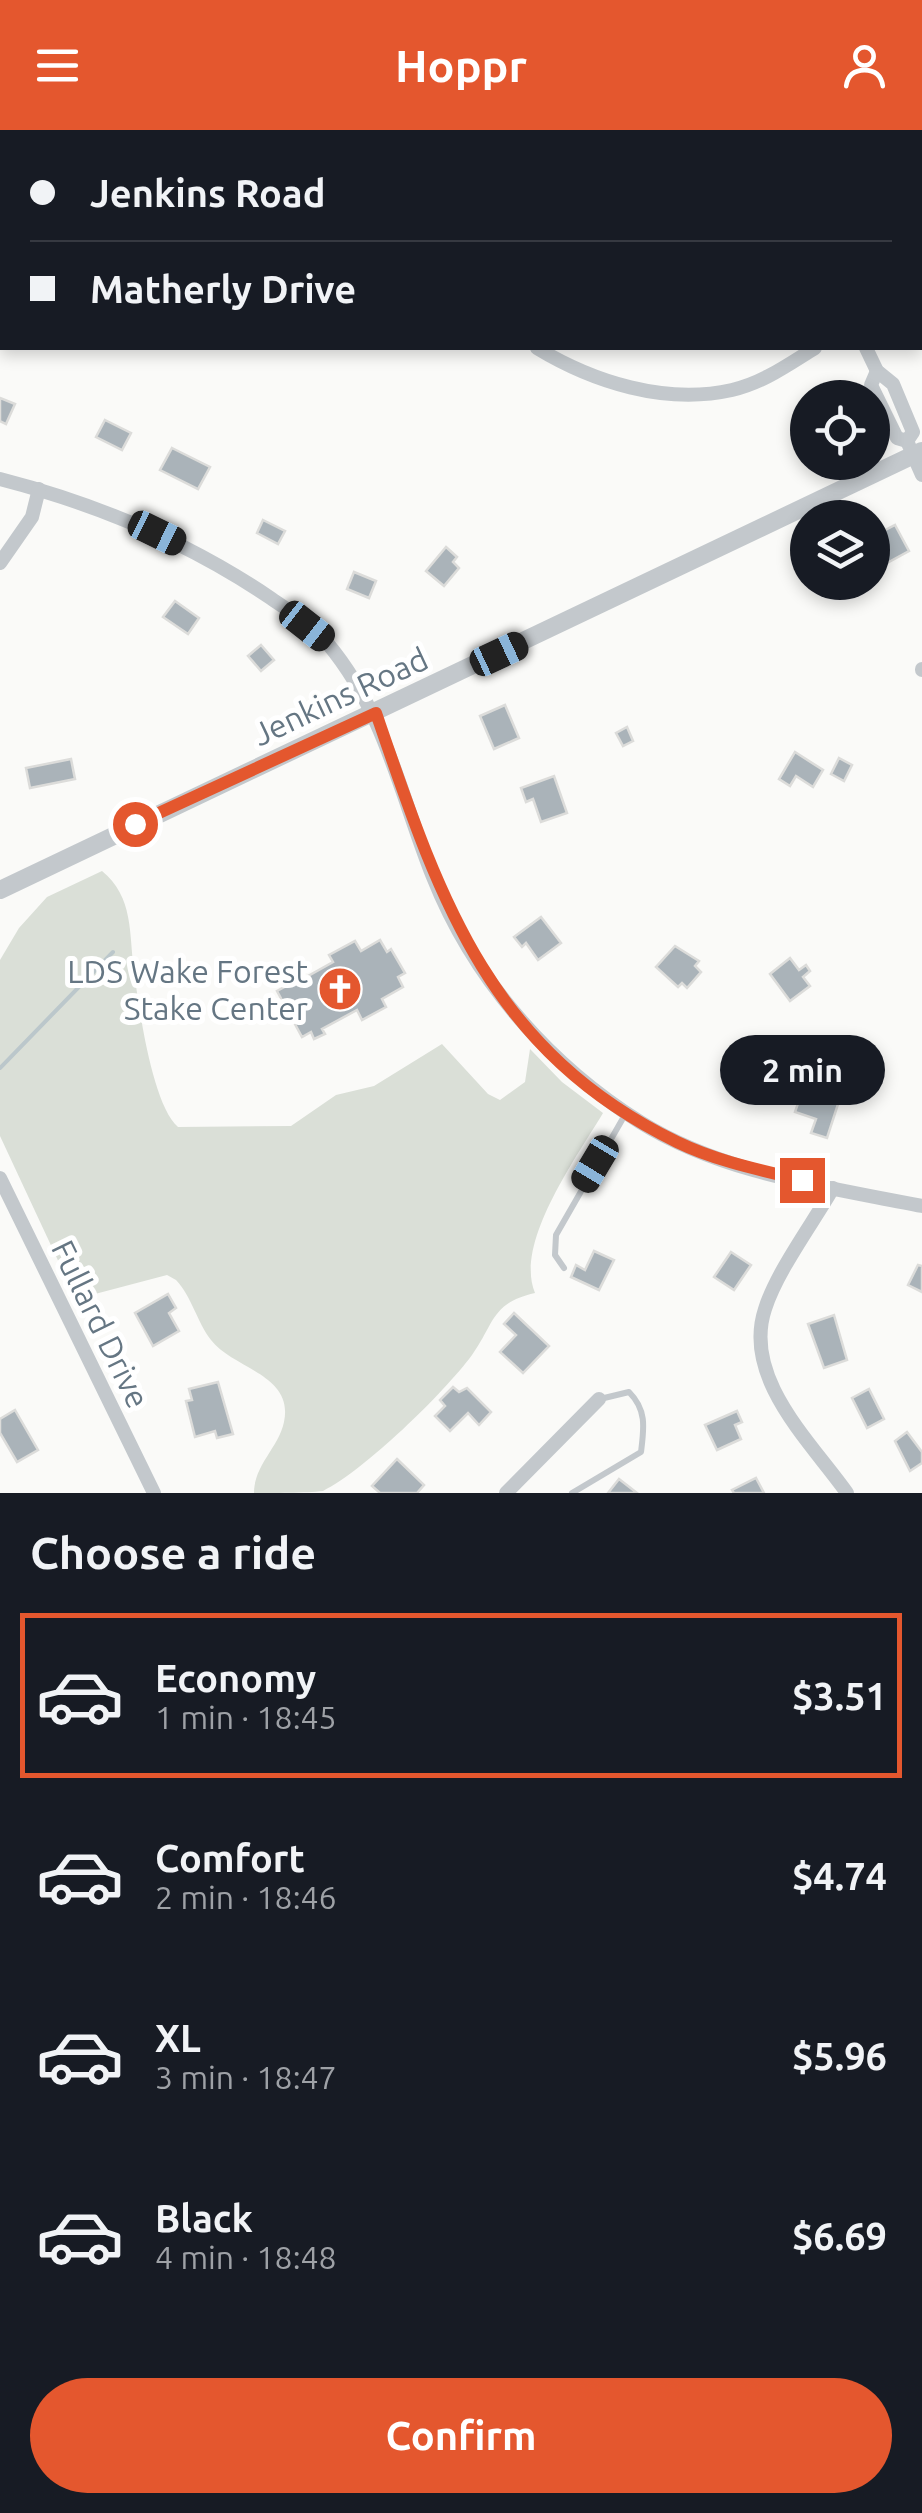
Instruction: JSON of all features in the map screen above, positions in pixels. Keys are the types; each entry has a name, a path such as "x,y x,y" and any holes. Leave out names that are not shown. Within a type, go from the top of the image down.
{"street":[{"path":"542,350 581,372 628,387 678,394 731,390 768,376 812,350"},
{"path":"867,350 878,372 872,385 897,438 914,450 922,475"},
{"name":"Jenkins Road","path":"0,890 376,713 914,450"},
{"path":"0,479 84,501 157,533 252,586 326,641 376,713 433,878 479,968 538,1039 627,1112 680,1144 738,1164 922,1206"},
{"path":"0,563 32,517 40,489"},
{"name":"Fullard Drive","path":"0,1178 154,1493"},
{"path":"833,1188 764,1311 764,1368 789,1415 846,1493"},
{"path":"511,1491 599,1399"}],"lane":[{"path":"564,1268 555,1254 556,1235 627,1112"},
{"path":"572,1493 640,1452 644,1415 638,1401 629,1392 599,1399"}],"shaded area":[{"path":"102,871 125,904 148,1054 161,1098 178,1127 291,1126 336,1095 374,1086 442,1044 488,1094 500,1100 525,1082 530,1049 562,1082 603,1113 540,1226 531,1273 535,1293 502,1309 472,1355 424,1409 381,1449 323,1491 254,1493 258,1474 281,1431 285,1406 271,1383 211,1340 176,1280 167,1275 76,1299 0,1136 0,960 19,928 47,897"}],"building":[{"path":"0,398 15,404 6,424 0,421"},
{"path":"105,420 131,433 122,450 96,437"},
{"path":"172,448 210,467 198,489 160,470"},
{"path":"263,520 285,531 278,544 257,533"},
{"path":"895,525 909,551 890,561 890,528"},
{"path":"446,547 457,557 453,562 459,568 444,586 426,571"},
{"path":"354,572 376,581 369,598 347,589"},
{"path":"175,601 199,618 188,634 163,617"},
{"path":"261,645 274,660 261,671 248,656"},
{"path":"505,705 519,738 494,749 480,716"},
{"path":"627,727 633,741 623,746 616,733"},
{"path":"795,752 823,770 813,787 796,776 790,786 779,779"},
{"path":"839,758 852,765 844,781 831,774"},
{"path":"71,759 75,779 30,788 26,768"},
{"path":"554,776 567,813 541,822 533,799 526,802 521,788"},
{"path":"541,917 561,943 538,960 526,943 522,947 514,937"},
{"name":"LDS Wake Forest Stake Center","path":"380,940 387,952 391,949 405,973 398,977 403,987 382,999 386,1007 362,1020 357,1010 322,1029 325,1034 314,1039 311,1032 302,1037 277,991 288,985 285,980 295,974 299,981 333,962 329,955 355,941 361,951"},
{"path":"675,946 699,961 695,966 701,972 687,988 682,983 678,987 656,967"},
{"path":"790,958 799,970 806,965 810,971 803,977 810,986 790,1001 770,974"},
{"path":"804,1086 840,1098 827,1138 811,1133 816,1119 795,1112"},
{"path":"594,1251 614,1260 599,1290 571,1277 576,1265 585,1270"},
{"path":"731,1252 751,1265 734,1290 714,1277"},
{"path":"918,1265 922,1266 922,1292 908,1285"},
{"path":"168,1294 176,1308 169,1313 179,1331 153,1346 135,1313"},
{"path":"514,1313 549,1346 523,1373 500,1352 516,1335 504,1324"},
{"path":"834,1315 847,1360 824,1368 808,1324"},
{"path":"218,1382 233,1434 217,1438 215,1431 195,1437 186,1401 192,1400 189,1389"},
{"path":"453,1387 459,1392 467,1388 491,1412 479,1425 468,1413 450,1431 435,1416 445,1406 440,1400"},
{"path":"869,1389 884,1419 867,1428 852,1398"},
{"path":"15,1410 38,1450 17,1462 0,1433 0,1419"},
{"path":"737,1411 742,1422 735,1425 741,1439 717,1450 705,1425"},
{"path":"907,1432 922,1452 922,1463 910,1471 895,1441"},
{"path":"397,1459 424,1485 417,1493 380,1493 372,1486"},
{"path":"756,1478 764,1493 732,1490"},
{"path":"619,1479 637,1493 608,1493"}],"waterway":[{"path":"0,1068 113,952"}],"place":[{"name":"LDS Wake Forest Stake Center","path":"340,989"}],"route":[{"path":"135,824 376,713 433,878 479,968 538,1039 594,1088 639,1121 680,1144 802,1180"}]}
